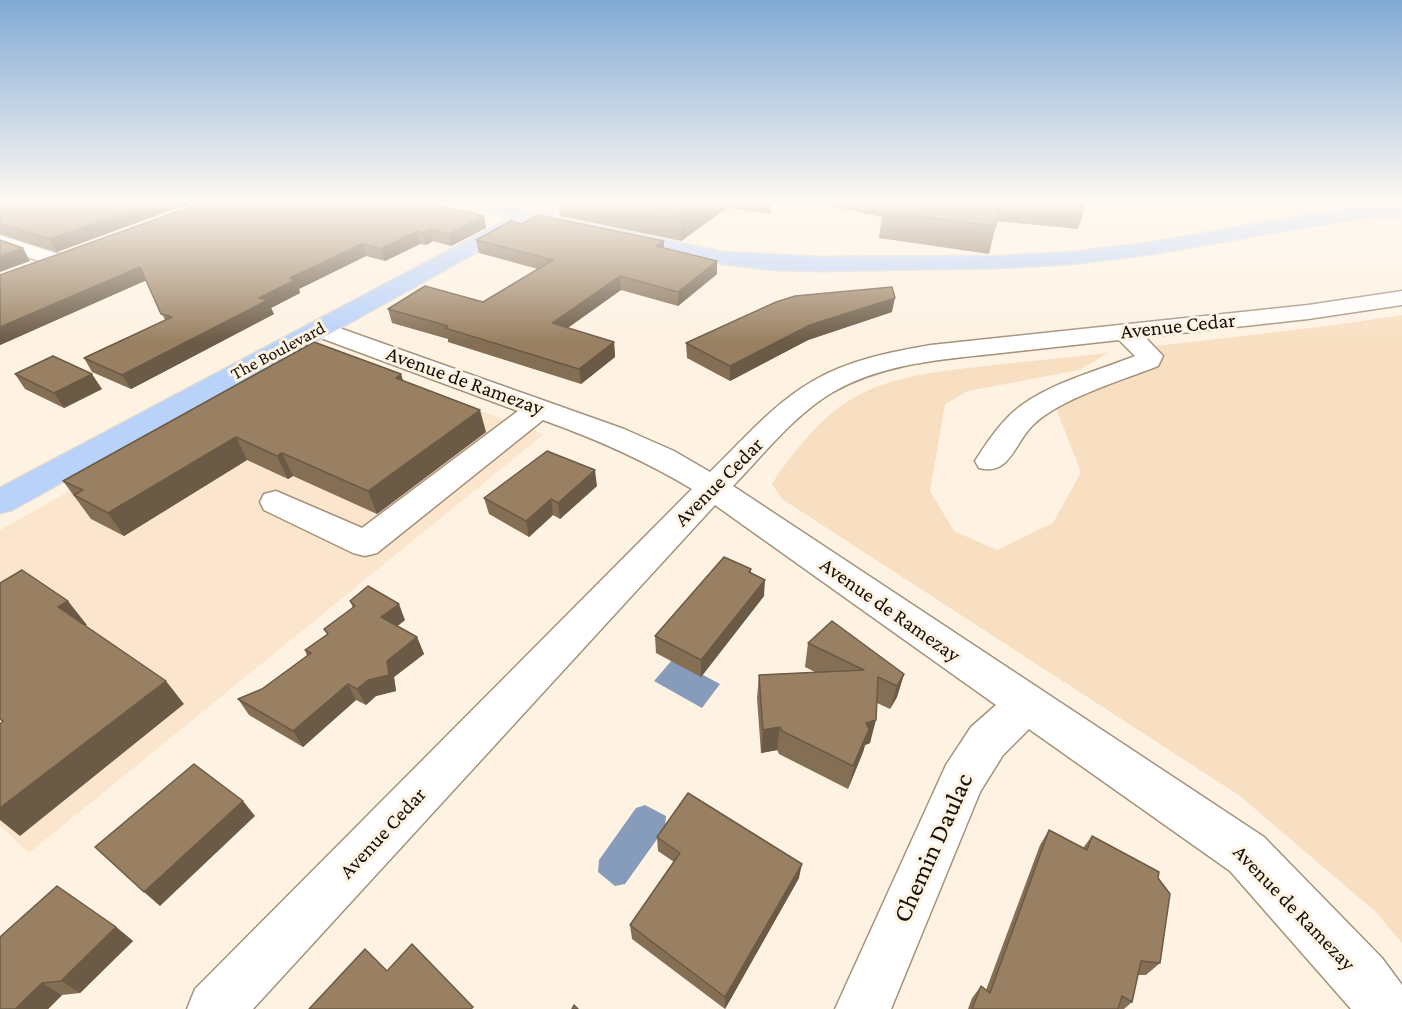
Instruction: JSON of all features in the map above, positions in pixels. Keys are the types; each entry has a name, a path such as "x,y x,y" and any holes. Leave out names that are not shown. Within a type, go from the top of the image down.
{"main road":[{"name":"The Boulevard","path":"0,502 469,248"},
{"path":"684,248 723,258 775,263 831,264 988,262 1073,258 1151,248"}],"street":[{"path":"20,248 57,261"},
{"path":"28,271 79,253"},
{"name":"Avenue Cedar","path":"215,1009 713,488 801,401 822,387 866,368 932,353 1334,309 1402,298"},
{"name":"Avenue de Ramezay","path":"320,329 540,408 648,450 713,488 1247,854 1362,978 1384,1009"},
{"path":"990,461 1022,419 1042,405 1070,391 1149,360 1150,356 1145,350 1125,332"},
{"path":"276,502 365,544 540,408"},
{"name":"Chemin Daulac","path":"863,1009 962,780 987,741 1027,703"}],"shaded area":[{"path":"1402,315 1402,943 1376,912 1240,796 782,499 772,484 795,451 815,429 845,403 862,393 917,375 1108,353 1079,370 968,391 945,404 930,491 954,531 997,550 1053,523 1081,472 1055,406 1126,380 1148,347"},
{"path":"317,352 544,434 29,853 0,826 0,530"}],"water":[{"path":"673,659 720,684 702,708 654,681"},
{"path":"645,805 666,816 665,828 625,884 615,886 598,872 599,860 636,808"}],"building":[{"path":"0,248 23,248 0,256"},
{"path":"75,248 353,248 290,278 295,280 259,298 268,300 122,375 84,358 172,317 161,314 140,267 0,327 0,275"},
{"path":"507,248 664,248 717,261 678,292 620,276 552,323 614,342 579,369 388,309 425,286 483,302 553,260"},
{"path":"892,287 895,298 810,325 730,366 686,343 776,302 795,296"},
{"path":"314,342 401,374 396,378 480,410 368,491 282,453 277,456 236,437 108,513 74,495 83,490 63,481"},
{"path":"53,356 92,374 54,393 15,374"},
{"path":"547,451 595,470 558,503 551,499 526,521 484,498"},
{"path":"724,557 751,569 749,572 765,580 701,660 655,636"},
{"path":"22,570 68,601 58,607 166,681 0,808 0,724 3,721 0,719 0,583"},
{"path":"368,586 399,604 381,617 417,637 387,661 389,675 368,680 357,689 348,684 293,731 238,699 262,689 311,653 305,650 328,634 324,629 355,606 350,601"},
{"path":"832,621 904,674 897,686 878,677 876,720 866,723 869,729 853,766 782,731 780,727 763,730 759,675 864,670 808,643"},
{"path":"194,764 243,801 144,892 95,847"},
{"path":"688,793 802,864 725,997 630,925 680,853 657,837"},
{"path":"1049,830 1087,850 1092,836 1159,872 1158,878 1170,894 1160,963 1141,961 1132,1002 1122,996 1118,1009 972,1009 981,986 990,993"},
{"path":"57,886 116,927 61,981 42,983 15,1009 0,1009 0,937"},
{"path":"412,944 473,1007 471,1009 309,1009 365,949 387,971"}]}
